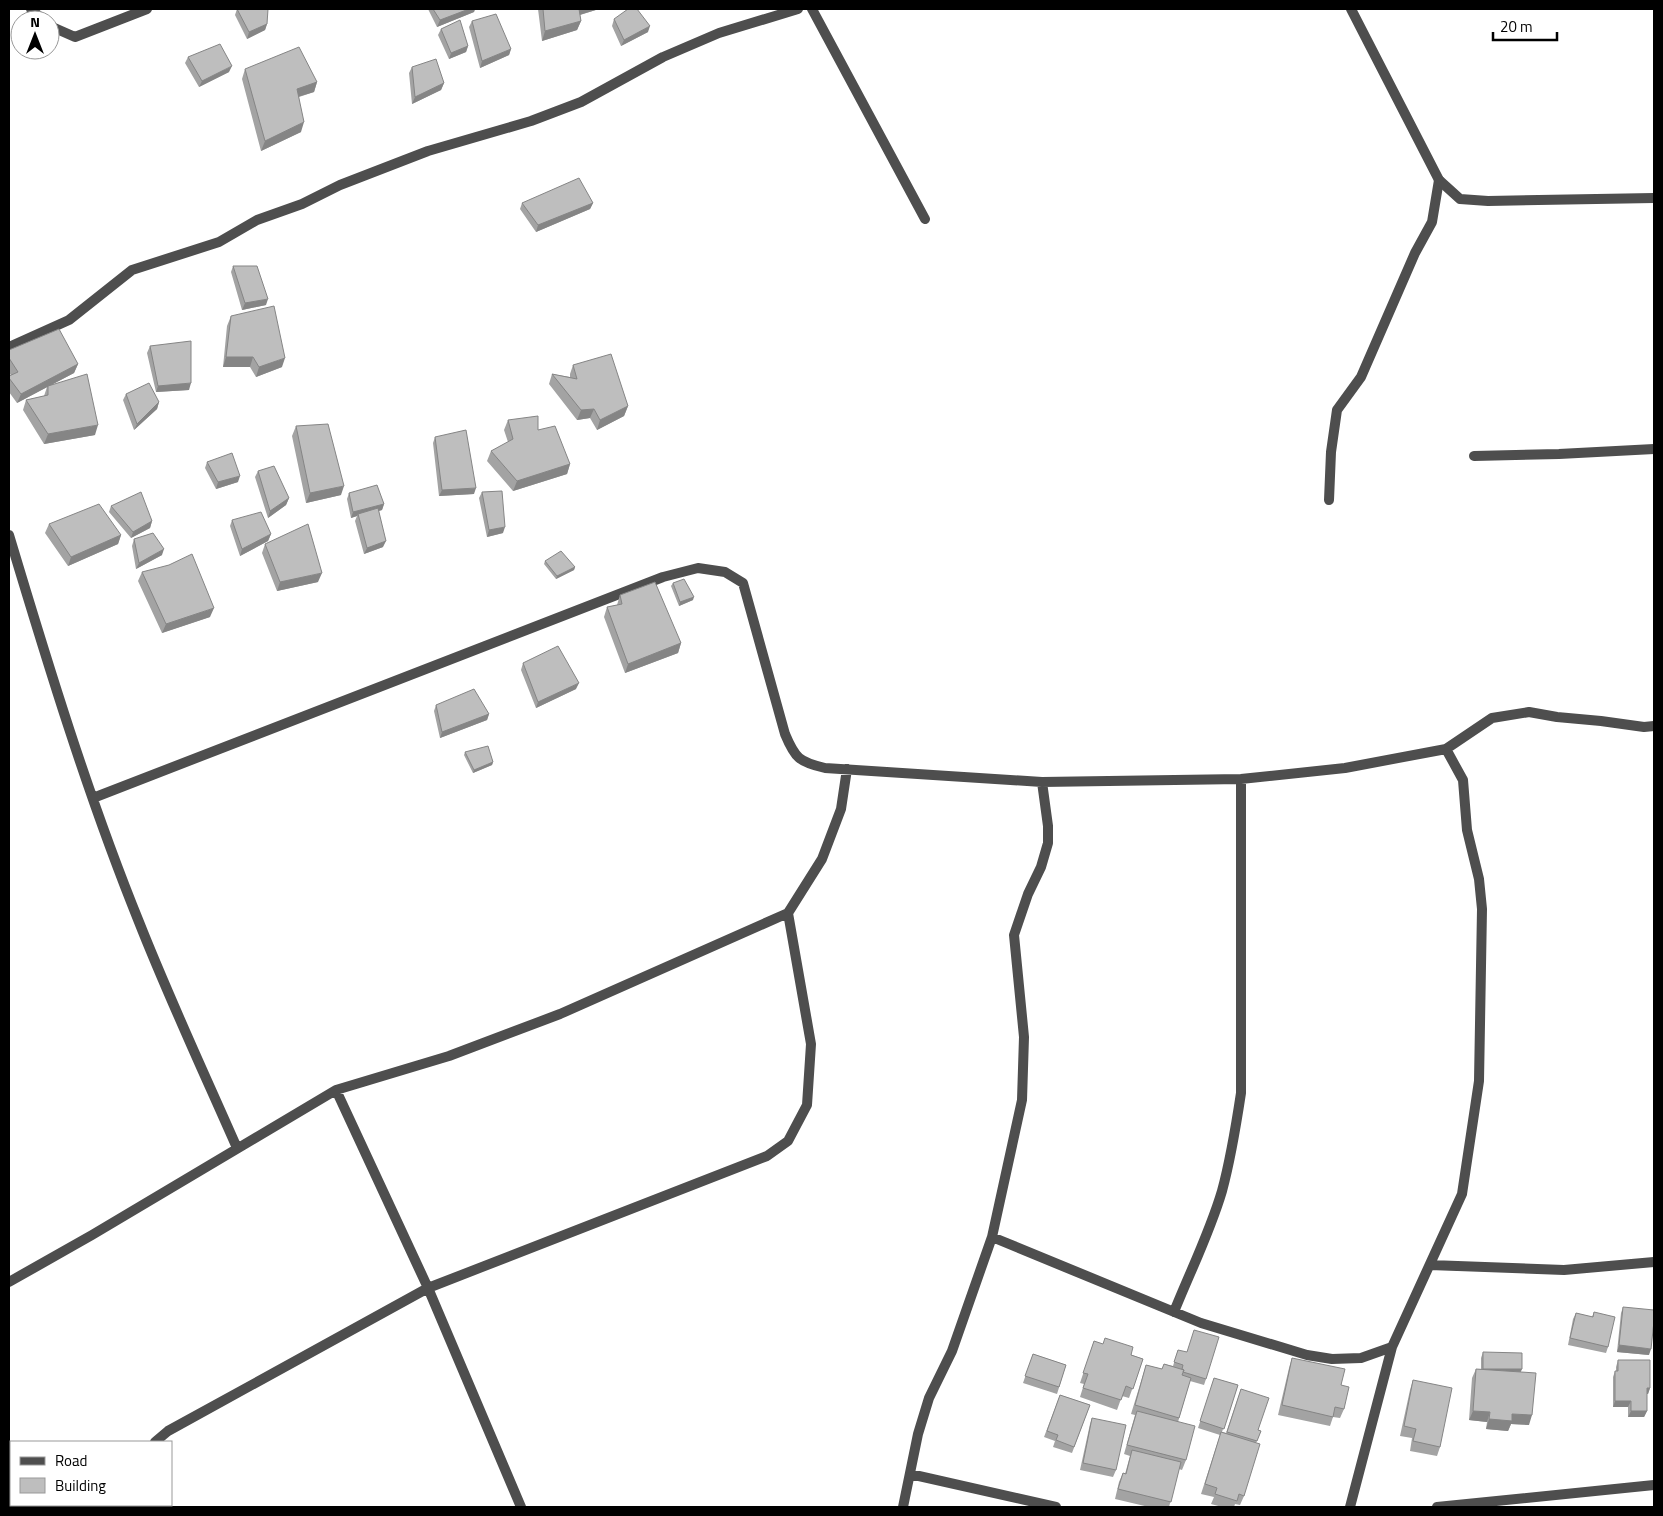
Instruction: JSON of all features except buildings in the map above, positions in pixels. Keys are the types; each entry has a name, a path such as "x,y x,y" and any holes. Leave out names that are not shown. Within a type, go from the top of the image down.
{"street":[{"path":"60,30 75,37 146,9"},
{"path":"9,347 69,320 132,270 219,242 257,220 302,204 340,185 428,151 531,121 581,102 663,57 719,33 798,9"},
{"path":"812,9 925,219"},
{"path":"1351,9 1439,180 1460,199 1488,201 1654,198"},
{"path":"1328,500 1331,452 1337,410 1362,377 1415,253 1432,222 1439,180"},
{"path":"1474,456 1654,449"},
{"path":"9,535 45,657 93,798 139,922 237,1148"},
{"path":"93,798 663,577 698,568 725,572 743,583 785,734 793,753 807,764 824,768 1042,782 1241,780 1345,768 1446,749 1492,718 1529,712 1644,727 1654,726"},
{"path":"1350,1507 1392,1347 1462,1194 1479,1081 1482,909 1479,879 1467,830 1463,780 1446,749"},
{"path":"9,1282 336,1090 448,1056 560,1014 788,913 822,859 841,809 847,769"},
{"path":"1174,1312 1222,1192 1235,1139 1240,1102 1241,780"},
{"path":"903,1507 918,1434 929,1398 952,1351 992,1237 1022,1100 1024,1037 1014,935 1028,894 1041,868 1048,843 1048,826 1042,782"},
{"path":"156,1441 168,1431 428,1288 767,1156 788,1141 807,1105 811,1044 788,913"},
{"path":"336,1090 428,1288 521,1507"},
{"path":"992,1237 1201,1323 1307,1355 1332,1360 1362,1358 1392,1347"},
{"path":"1430,1265 1564,1270 1654,1262"},
{"path":"910,1474 1056,1507"},
{"path":"1437,1507 1654,1485"}]}
